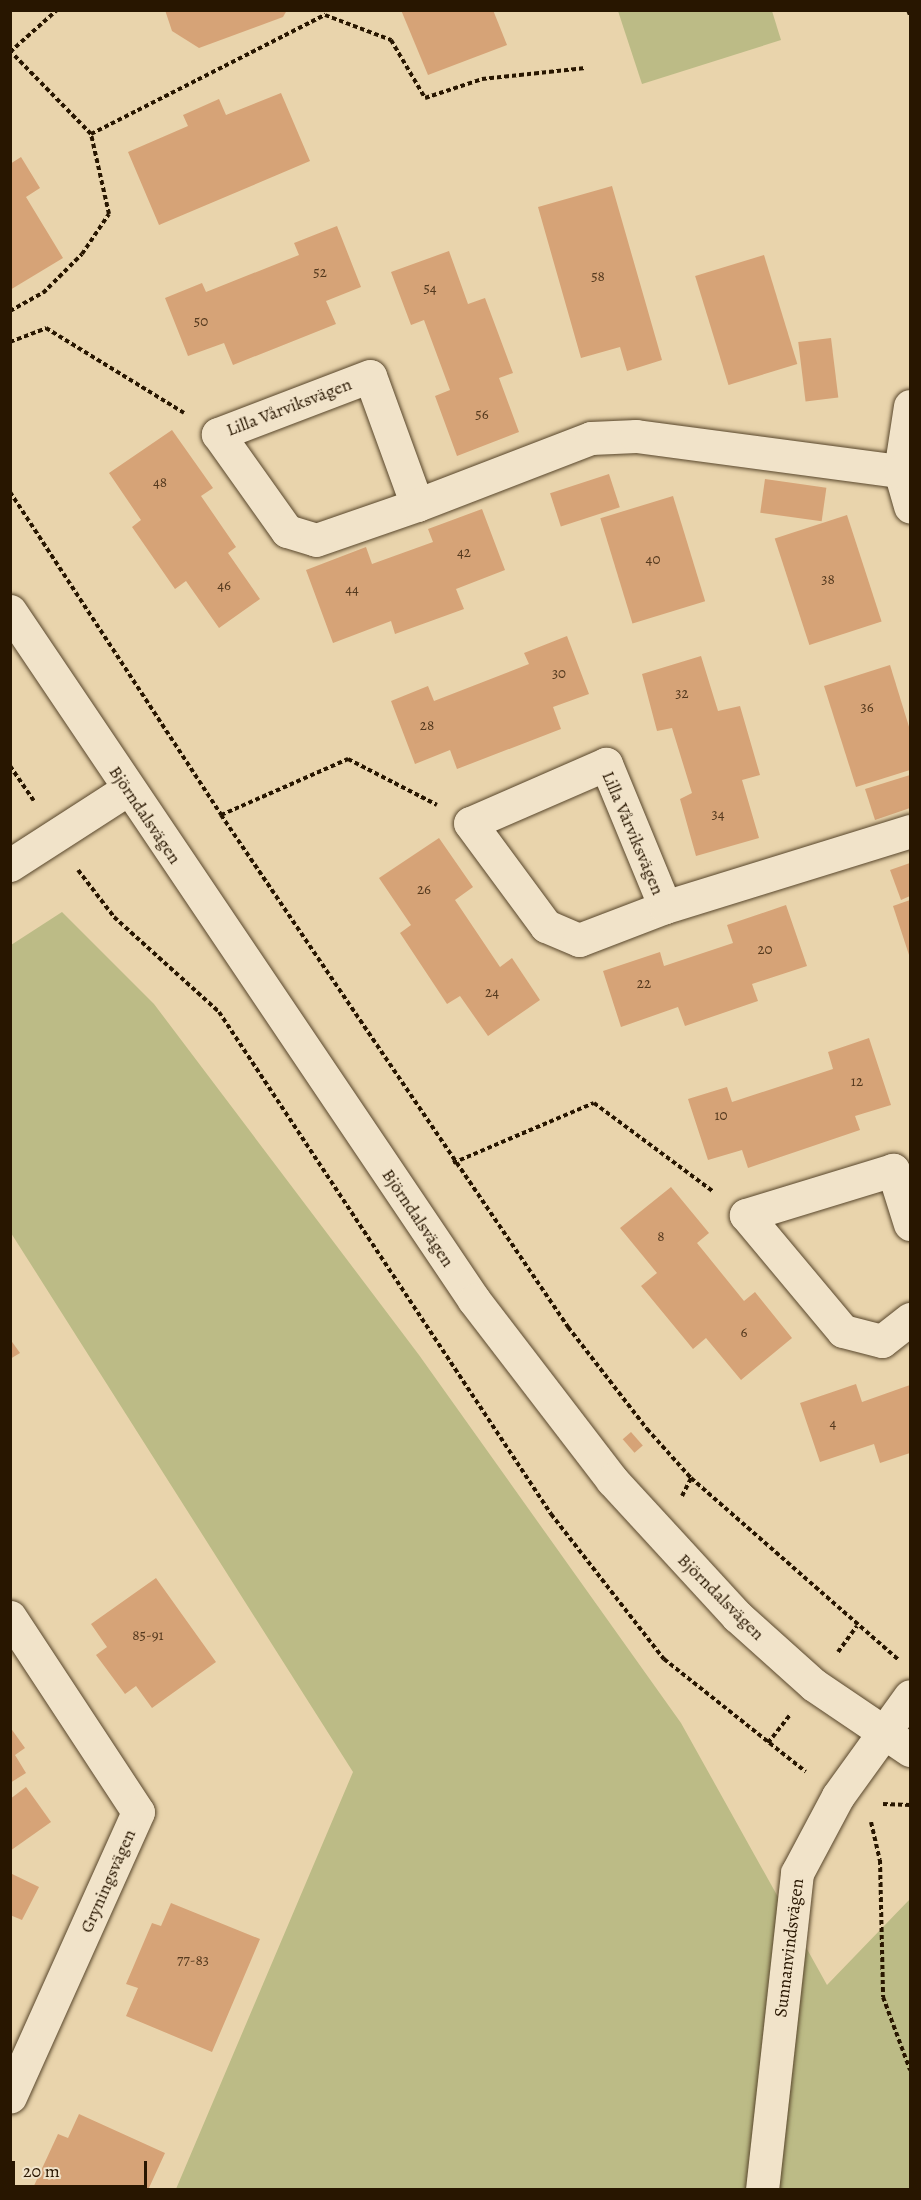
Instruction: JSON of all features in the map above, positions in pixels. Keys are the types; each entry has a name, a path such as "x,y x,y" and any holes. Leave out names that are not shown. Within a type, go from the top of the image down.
{"street":[{"name":"Lilla Vårviksvägen","path":"417,505 370,376 218,434 287,531 316,540 417,505 591,438 636,436 905,469"},
{"path":"910,406 905,469 910,507"},
{"name":"Björndalsvägen","path":"10,611 474,1300 612,1480 738,1616 814,1685 898,1741"},
{"name":"Lilla Vårviksvägen","path":"665,907 606,764 470,823 546,926 579,940 665,907 910,831"},
{"path":"10,865 128,789"},
{"path":"910,1224 893,1170 746,1215 843,1331 882,1341 910,1319"},
{"name":"Gryningsvägen","path":"10,1617 138,1812 10,2097"},
{"path":"898,1741 910,1696"},
{"name":"Sunnanvindsvägen","path":"762,2190 797,1873 838,1796 898,1741"}],"path":[{"path":"10,310 43,293 82,254 108,214 91,134 11,52 57,10"},
{"path":"908,10 910,15"},
{"path":"91,134 325,13 391,40 425,98 482,79 585,68"},
{"path":"10,342 46,328 218,434"},
{"path":"10,492 221,815 453,1162 568,1327 647,1429 691,1478 902,1662"},
{"path":"221,815 348,759 470,823"},
{"path":"10,766 57,836 58,843 114,917 219,1012 551,1514 664,1659 871,1820"},
{"path":"453,1162 594,1103 746,1215"},
{"path":"679,1502 691,1478"},
{"path":"910,1805 879,1804 871,1820 880,1860 883,1997 910,2070"}],"shaded area":[{"path":"618,11 772,11 781,40 642,84"},
{"path":"62,912 154,1004 419,1355 681,1723 827,1985 910,1899 910,2189 176,2189 353,1772 11,1233 11,945"}],"building":[{"path":"165,10 287,10 283,17 199,48 172,31"},
{"path":"401,10 493,10 507,45 428,75"},
{"path":"281,93 310,161 159,225 128,152 188,126 183,115 219,99 226,115"},
{"path":"21,157 40,188 26,197 63,258 10,290 10,164"},
{"path":"612,186 662,360 627,371 620,347 581,358 538,207"},
{"path":"337,226 361,287 326,301 336,324 233,365 224,343 188,356 165,298 202,283 206,292 299,255 294,243"},
{"path":"449,251 468,304 485,298 513,373 499,378 519,432 457,456 435,396 450,390 424,320 411,325 391,272"},
{"path":"764,255 797,364 728,385 695,276"},
{"path":"831,338 838,398 806,402 798,342"},
{"path":"172,430 213,488 201,496 236,547 228,553 260,599 219,628 186,581 175,589 132,527 141,520 109,473"},
{"path":"609,474 620,507 561,526 550,493"},
{"path":"765,479 826,488 822,521 760,513"},
{"path":"673,496 705,601 632,623 600,518"},
{"path":"482,509 505,570 456,589 464,609 395,634 391,621 333,643 306,570 366,547 372,564 433,542 428,529"},
{"path":"847,515 882,622 809,645 775,538"},
{"path":"567,636 589,694 553,707 561,729 457,769 450,750 415,764 391,701 428,686 434,701 529,664 524,653"},
{"path":"701,656 718,711 740,706 760,775 742,780 759,838 696,856 680,799 692,793 672,728 657,731 642,674"},
{"path":"890,665 910,730 910,770 856,787 824,686"},
{"path":"910,775 910,808 875,820 865,789"},
{"path":"439,838 473,887 455,900 500,967 512,958 540,1000 488,1036 460,996 447,1004 400,933 411,925 379,878"},
{"path":"910,863 910,896 901,900 890,870"},
{"path":"910,900 910,958 893,906"},
{"path":"786,905 807,966 752,984 758,1001 685,1026 678,1007 621,1027 603,971 660,952 664,966 733,943 727,925"},
{"path":"869,1038 891,1105 855,1116 860,1130 748,1168 742,1150 708,1160 688,1099 727,1087 732,1102 833,1069 828,1052"},
{"path":"671,1187 709,1233 697,1243 744,1301 755,1292 792,1338 741,1380 706,1338 693,1349 641,1286 657,1273 620,1228"},
{"path":"10,1339 20,1353 10,1359"},
{"path":"856,1384 862,1402 910,1385 910,1453 880,1463 874,1444 820,1462 800,1403"},
{"path":"631,1432 643,1446 635,1453 623,1439"},
{"path":"156,1578 216,1662 152,1708 136,1686 125,1694 96,1655 107,1647 91,1624"},
{"path":"10,1727 25,1748 15,1755 26,1773 10,1783"},
{"path":"26,1787 51,1822 10,1851 10,1799"},
{"path":"10,1873 39,1887 22,1920 10,1915"},
{"path":"171,1903 260,1939 212,2052 126,2016 138,1988 126,1984 152,1923 161,1926"},
{"path":"79,2114 165,2153 148,2190 32,2190 58,2134 68,2138"}]}
